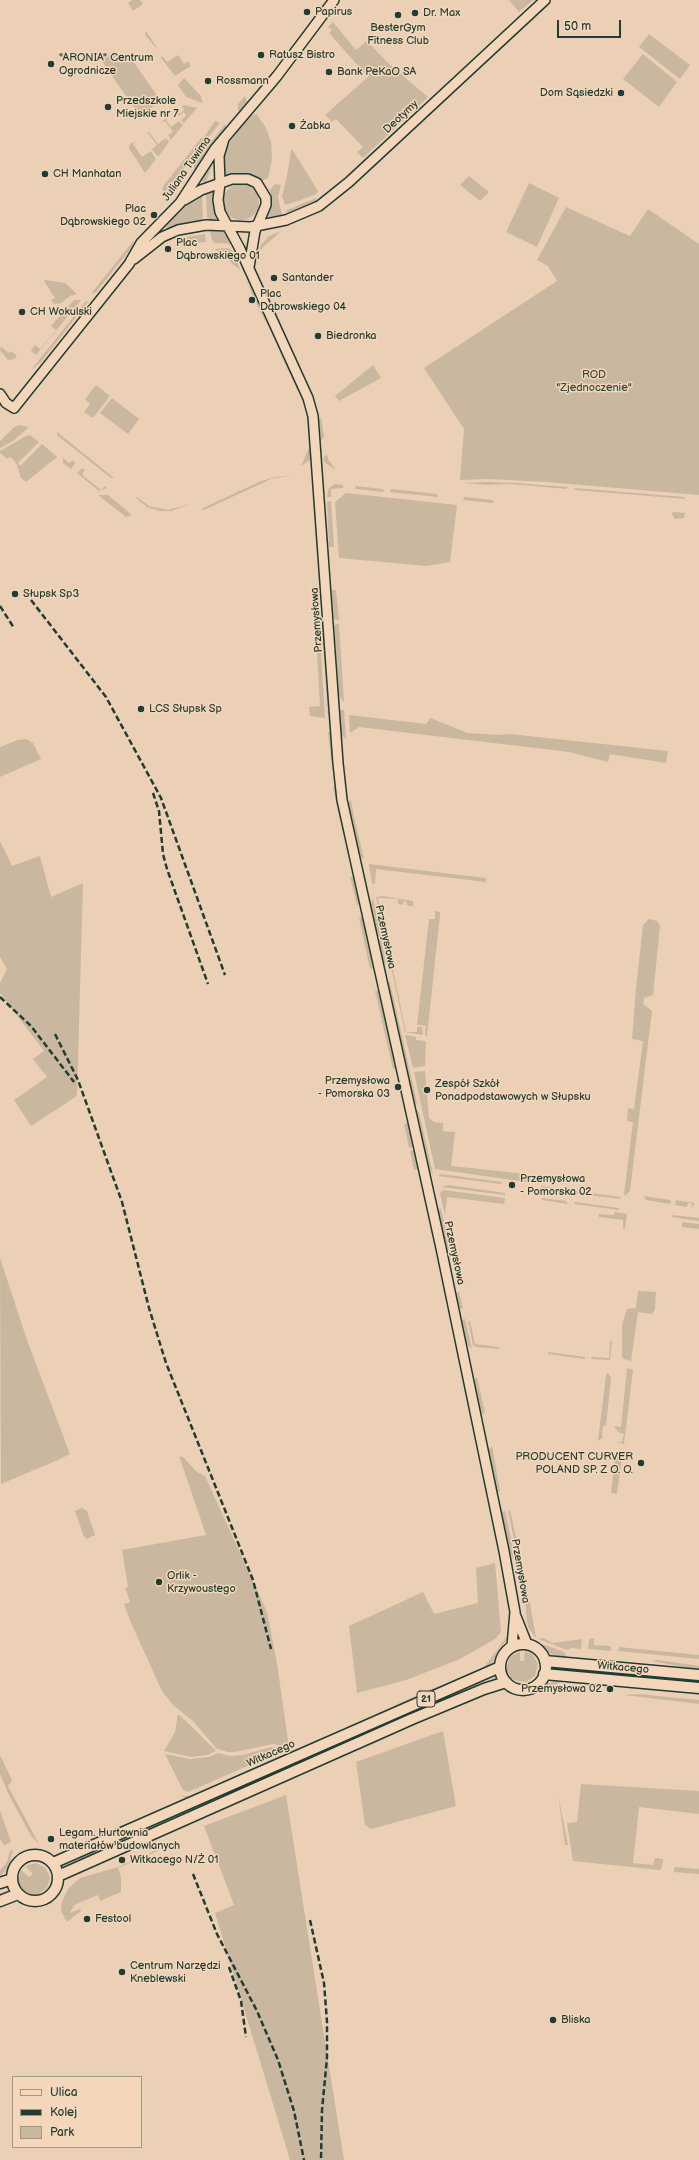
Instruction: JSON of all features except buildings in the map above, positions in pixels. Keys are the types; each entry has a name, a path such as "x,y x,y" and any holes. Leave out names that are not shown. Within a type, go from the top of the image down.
{"main road":[{"path":"527,1644 539,1650 545,1661 544,1674 540,1681 528,1689 512,1687 506,1682 500,1667 505,1652 512,1646 527,1644"},
{"name":"Witkacego","path":"545,1661 699,1675"},
{"name":"Witkacego","path":"53,1863 500,1667"},
{"name":"Witkacego","path":"544,1674 699,1688"},
{"name":"21","path":"58,1876 354,1745 484,1689 506,1682"},
{"path":"39,1855 53,1863 58,1876 54,1891 43,1900 29,1901 18,1894 13,1887 12,1878 15,1865 25,1857 39,1855"},
{"path":"0,1883 12,1878"},
{"path":"0,1901 18,1894"}],"street":[{"name":"Juliana Tuwima","path":"0,394 6,402 14,408 129,264 141,243 180,203 224,139 277,76 334,0"},
{"name":"Deotymy","path":"258,225 303,214 329,199 545,0"},
{"path":"224,139 218,156 220,183 218,206 228,226"},
{"path":"180,203 195,193 220,183 242,178 253,180 260,187 266,198 266,205 252,242 249,270"},
{"path":"129,264 155,242 174,232 199,226 245,227 258,225"},
{"name":"Przemysłowa","path":"228,226 308,398 314,416 338,763 342,800 474,1401 515,1612 527,1644"},
{"name":"Przemysłowa","path":"512,1646 515,1612"}],"green space":[{"path":"132,0 140,0 143,4 133,11 128,3"},
{"path":"509,0 533,0 519,12"},
{"path":"333,22 356,50 367,41 389,64 428,97 363,158 357,152 363,147 336,119 332,122 325,115 368,77 329,33 332,30 328,27"},
{"path":"146,31 157,48 157,49 145,35"},
{"path":"649,34 690,65 680,79 639,47"},
{"path":"114,52 121,62 130,57 161,101 140,116 101,60"},
{"path":"643,54 677,82 659,107 623,79"},
{"path":"178,55 184,64 188,61 191,66 175,76 161,58 162,56 167,62"},
{"path":"184,78 201,96 202,103 186,97 178,85"},
{"path":"245,96 247,103 238,112 238,104"},
{"path":"185,105 197,108 184,123 181,120 186,116 184,112 179,116 175,111 177,110 180,114 184,110 182,106"},
{"path":"254,114 257,115 265,126 271,141 272,160 268,178 262,181 247,175 224,176 222,159 228,145 238,130"},
{"path":"169,116 166,120 171,127 179,121 183,125 171,140 168,135 173,132 165,121 160,123"},
{"path":"215,121 220,123 207,139 204,137"},
{"path":"225,124 226,128 213,143 205,161 194,175 194,164"},
{"path":"153,129 149,132 158,144 166,138 169,142 158,157 152,149 157,145 148,133 144,135"},
{"path":"202,137 206,142 165,192 162,189 164,185"},
{"path":"136,141 133,144 142,157 151,151 156,159 145,173 129,148 130,144"},
{"path":"292,149 318,191 316,194 285,205 282,196"},
{"path":"215,157 208,177 205,183 201,180"},
{"path":"469,176 489,192 480,201 460,185"},
{"path":"529,183 559,198 537,247 506,232"},
{"path":"241,184 251,187 256,192 259,202 256,212 251,217 241,220 231,217 226,212 223,202 226,192 231,187"},
{"path":"275,184 281,185 278,197 282,215 270,217 268,216 271,205 270,190"},
{"path":"212,190 215,193 218,216 216,219 210,220 207,217 206,194 207,191"},
{"path":"200,193 202,196 203,217 201,220 185,223 168,229 164,224"},
{"path":"316,198 316,201 286,213 287,210"},
{"name":"ROD \"Zjednoczenie\"","path":"566,207 630,236 648,209 699,244 699,495 546,482 488,479 460,480 464,429 424,368 557,281 548,266 537,260"},
{"path":"210,231 226,232 235,244 215,243 212,240"},
{"path":"281,231 259,251 261,245 269,236"},
{"path":"205,234 206,242 183,244 180,242 188,237"},
{"path":"134,240 132,247 121,261 96,292 91,294"},
{"path":"227,248 233,251 240,270 215,249"},
{"path":"44,281 65,283 77,294 70,296 61,303 54,304 51,300 55,298"},
{"path":"246,281 255,296 268,327 258,307"},
{"path":"74,300 81,300 36,355 31,351 35,345 40,349 56,330 51,326"},
{"path":"86,301 88,302 41,362 31,370"},
{"path":"276,345 299,389 298,391 296,387"},
{"path":"1,347 9,353 11,351 17,356 14,359 8,360 0,350"},
{"path":"373,365 381,378 339,401 335,396"},
{"path":"96,385 110,396 93,418 84,412 90,404 85,399"},
{"path":"112,398 139,419 128,434 100,413"},
{"path":"321,418 324,437 321,441 319,419"},
{"path":"19,425 29,427 13,441 0,448 0,441 13,428"},
{"path":"57,432 114,478 111,478 57,435"},
{"path":"30,435 39,442 18,463 20,466 42,444 57,457 26,482 21,478 17,465 13,459 9,457 7,459 0,453 0,451"},
{"path":"312,446 310,460 301,466 309,448"},
{"path":"327,454 328,459 336,470 325,463 323,458"},
{"path":"63,458 69,463 74,460 75,464 71,469 63,463"},
{"path":"81,469 85,469 82,475 101,490 105,486 107,488 99,491 77,473"},
{"path":"293,475 271,479 204,510 201,509 261,481 276,477"},
{"path":"488,482 568,487 566,489 510,484 487,485 462,483"},
{"path":"335,484 343,485 343,488 331,489 331,497 327,497 329,488"},
{"path":"356,486 383,489 384,492 355,489"},
{"path":"574,488 684,497 686,499 575,490"},
{"path":"391,489 437,494 438,497 390,492"},
{"path":"346,493 457,505 450,562 427,566 339,558 335,502"},
{"path":"98,495 108,495 132,515 126,517"},
{"path":"137,497 149,506 168,510 193,503 171,511 160,511 147,507 136,498"},
{"path":"464,497 493,500 493,503 463,500"},
{"path":"331,501 334,547 329,547 327,502"},
{"path":"673,512 685,513 684,518 675,519 672,514"},
{"path":"336,590 339,620 334,619 331,592"},
{"path":"339,624 344,702 339,696 334,626"},
{"path":"316,629 319,629 321,651 317,651"},
{"path":"322,629 324,631 330,716 328,716"},
{"path":"317,653 321,653 325,718 310,716 309,707 320,706"},
{"path":"340,710 344,710 346,739 341,735"},
{"path":"349,715 426,724 430,718 468,733 497,735 510,734 668,751 666,763 610,754 608,762 569,752 359,727 350,733"},
{"path":"331,731 333,761 331,761 328,732"},
{"path":"26,739 33,743 41,759 0,777 0,747 18,740"},
{"path":"333,787 336,787 345,832 343,833 338,812"},
{"path":"351,800 364,859 360,857 348,802"},
{"path":"0,841 12,866 40,856 51,897 83,883 77,1096 31,1126 14,1100 47,1077 33,1059 44,1051 0,993 0,983 7,969 0,957"},
{"path":"369,864 486,878 486,882 376,869 375,884 372,883"},
{"path":"350,877 354,877 361,904 357,905"},
{"path":"382,896 413,901 413,906 408,906 406,901 404,901 403,905 398,904 398,899 378,898 406,1032 417,1032 417,1027 422,1027 423,1035 405,1032 376,897"},
{"path":"373,898 386,963 383,963 370,907"},
{"path":"435,911 440,912 440,915 427,1036 425,1035 426,1026 417,1025 429,919 435,919"},
{"path":"363,916 374,968 370,969 359,918"},
{"path":"649,919 657,921 660,926 653,995 644,998 643,1004 652,1011 630,1191 624,1195 633,1122 627,1121 628,1108 634,1109 643,1041 632,1039 636,989 643,925"},
{"path":"390,982 417,1103 414,1106 387,983"},
{"path":"379,990 396,1068 393,1069 375,991"},
{"path":"405,1035 416,1037 416,1040 426,1041 425,1066 413,1068"},
{"path":"425,1071 429,1118 434,1122 443,1123 443,1131 455,1132 451,1166 527,1174 527,1182 435,1169 414,1072"},
{"path":"417,1110 419,1112 433,1174 428,1168 415,1111"},
{"path":"409,1123 414,1147 409,1148 404,1124"},
{"path":"414,1150 419,1169 414,1170 410,1151"},
{"path":"441,1174 502,1182 501,1184 438,1176"},
{"path":"448,1185 505,1193 505,1195 441,1187"},
{"path":"540,1186 620,1197 621,1199 544,1190"},
{"path":"443,1190 505,1198 504,1204 447,1197 445,1215 440,1193"},
{"path":"643,1196 671,1200 670,1204 646,1200"},
{"path":"542,1198 566,1201 568,1204 542,1200"},
{"path":"676,1200 694,1203 693,1208 691,1203 688,1203 687,1207 675,1205"},
{"path":"575,1202 619,1208 619,1210 574,1204"},
{"path":"441,1209 450,1249 446,1251 437,1210"},
{"path":"614,1212 627,1214 625,1229 623,1229 623,1220 599,1217 599,1214 614,1215"},
{"path":"673,1215 699,1218 699,1221 671,1217"},
{"path":"682,1222 699,1224 699,1229 682,1227"},
{"path":"0,1258 27,1340 70,1454 1,1484"},
{"path":"638,1291 656,1292 655,1309 652,1314 638,1312 631,1361 622,1357 622,1325 627,1309 636,1308"},
{"path":"459,1292 463,1308 459,1309 455,1293"},
{"path":"465,1319 472,1349 466,1343 461,1320"},
{"path":"470,1321 475,1344 499,1347 500,1349 476,1347 473,1345 468,1322"},
{"path":"610,1341 612,1341 610,1360 591,1359 592,1357 609,1358"},
{"path":"548,1352 585,1357 585,1359 548,1354"},
{"path":"627,1368 633,1370 624,1444 617,1442 622,1442 624,1434 618,1432 614,1426 621,1427"},
{"path":"608,1373 611,1378 606,1426 603,1426 602,1438 598,1441 606,1375"},
{"path":"477,1377 485,1413 481,1414 474,1380"},
{"path":"492,1446 500,1491 497,1492 488,1451"},
{"path":"604,1455 622,1457 617,1494 611,1493 615,1458 604,1457"},
{"path":"179,1456 183,1457 197,1472 205,1476 267,1612 277,1663 289,1748 273,1744 235,1752 227,1752 216,1748 194,1722 173,1705 162,1691 131,1623 124,1604 130,1602 125,1588 128,1587 122,1550 206,1535"},
{"path":"82,1508 87,1511 95,1535 87,1539 84,1537 75,1511"},
{"path":"510,1510 528,1592 536,1638 529,1629 527,1622 524,1587 508,1511"},
{"path":"505,1511 516,1561 515,1563 509,1549 501,1512"},
{"path":"495,1563 501,1632 495,1639 460,1659 406,1680 357,1693 349,1626 423,1592 434,1614 478,1603 476,1568"},
{"path":"510,1633 508,1639 497,1651 492,1663 481,1671"},
{"path":"543,1638 553,1643 582,1639 581,1649 571,1648 567,1650 538,1639"},
{"path":"594,1638 594,1645 611,1646 611,1651 588,1649 589,1639"},
{"path":"539,1643 562,1651 565,1653 566,1658 551,1654"},
{"path":"619,1647 699,1655 699,1659 618,1651"},
{"path":"520,1651 520,1661 524,1661 525,1651 532,1654 538,1664 535,1676 526,1682 517,1681 511,1678 506,1670 510,1657"},
{"path":"657,1660 699,1666 699,1670 652,1661"},
{"path":"574,1668 699,1680 699,1684 574,1671"},
{"path":"473,1672 474,1674 352,1725 420,1694"},
{"path":"556,1681 563,1681 544,1690 539,1695 547,1684"},
{"path":"478,1684 479,1686 375,1730 373,1727"},
{"path":"638,1694 699,1700 699,1704 624,1695"},
{"path":"483,1695 484,1696 404,1729 357,1752 395,1732"},
{"path":"178,1714 216,1751 207,1755 191,1757 164,1751 175,1732"},
{"path":"443,1731 456,1806 371,1829 365,1825 356,1762"},
{"path":"271,1747 286,1749 188,1792 183,1790 165,1754 190,1759 209,1757 218,1753 230,1756 243,1755"},
{"path":"0,1755 12,1780 8,1786 39,1844 31,1836 9,1795 0,1774"},
{"path":"279,1756 280,1758 192,1797 186,1798 181,1796 192,1796"},
{"path":"268,1775 269,1777 79,1860 78,1858"},
{"path":"581,1784 699,1791 699,1814 639,1807 633,1863 653,1865 655,1858 663,1859 660,1870 573,1861 567,1823 577,1822"},
{"path":"558,1794 568,1845 565,1845"},
{"path":"286,1795 344,2160 290,2160 215,1913 234,1905 204,1826"},
{"path":"0,1810 11,1842 4,1845 0,1839"},
{"path":"156,1848 158,1851 118,1868 121,1876 121,1892 100,1901 98,1895 74,1905 70,1913 80,1909 81,1911 67,1922 61,1911 62,1902 68,1889 80,1878 118,1867 151,1853"},
{"path":"13,1850 8,1868 0,1877 0,1870 7,1862 10,1851"},
{"path":"36,1863 46,1868 50,1878 47,1888 39,1894 34,1895 25,1892 19,1884 18,1879 21,1870 29,1877 33,1874 25,1866"},
{"path":"674,1867 699,1869 699,1874 674,1872"}],"railway":[{"path":"31,600 106,697 161,798 225,975"},
{"path":"0,606 14,628"},
{"path":"153,793 159,811 163,854 167,869 208,984"},
{"path":"0,997 31,1026 74,1082"},
{"path":"55,1034 78,1080 122,1202 149,1308 166,1363 253,1580 271,1649"},
{"path":"193,1874 217,1934 257,2011 278,2060 294,2111 304,2160"},
{"path":"310,1920 324,1983 327,2022 327,2058 322,2110 321,2160"},
{"path":"229,1967 241,2001 246,2037"}],"place":[{"name":"Papirus","path":"307,12"},
{"name":"Dr. Max","path":"415,13"},
{"name":"BesterGym Fitness Club","path":"398,15"},
{"name":"Ratusz Bistro","path":"261,55"},
{"name":"\"ARONIA\" Centrum Ogrodnicze","path":"51,64"},
{"name":"Bank PeKaO SA","path":"329,72"},
{"name":"Rossmann","path":"208,81"},
{"name":"Dom Sąsiedzki","path":"621,93"},
{"name":"Przedszkole Miejskie nr 7","path":"108,107"},
{"name":"Żabka","path":"292,126"},
{"name":"CH Manhatan","path":"45,174"},
{"name":"Plac Dąbrowskiego 02","path":"154,215"},
{"name":"Plac Dąbrowskiego 01","path":"168,249"},
{"name":"Santander","path":"274,278"},
{"name":"Plac Dąbrowskiego 04","path":"252,300"},
{"name":"CH Wokulski","path":"22,312"},
{"name":"Biedronka","path":"318,336"},
{"name":"Słupsk Sp3","path":"15,594"},
{"name":"LCS Słupsk Sp","path":"141,709"},
{"name":"Przemysłowa - Pomorska 03","path":"398,1087"},
{"name":"Zespół Szkół Ponadpodstawowych w Słupsku","path":"427,1090"},
{"name":"Przemysłowa - Pomorska 02","path":"512,1185"},
{"name":"PRODUCENT CURVER POLAND SP. Z O. O.","path":"641,1463"},
{"name":"Orlik - Krzywoustego","path":"159,1582"},
{"name":"Przemysłowa 02","path":"610,1689"},
{"name":"Legam. Hurtownia materiałów budowlanych","path":"51,1839"},
{"name":"Witkacego N/Ż 01","path":"122,1860"},
{"name":"Festool","path":"87,1919"},
{"name":"Centrum Narzędzi Kneblewski","path":"122,1972"},
{"name":"Bliska","path":"553,2020"}]}
